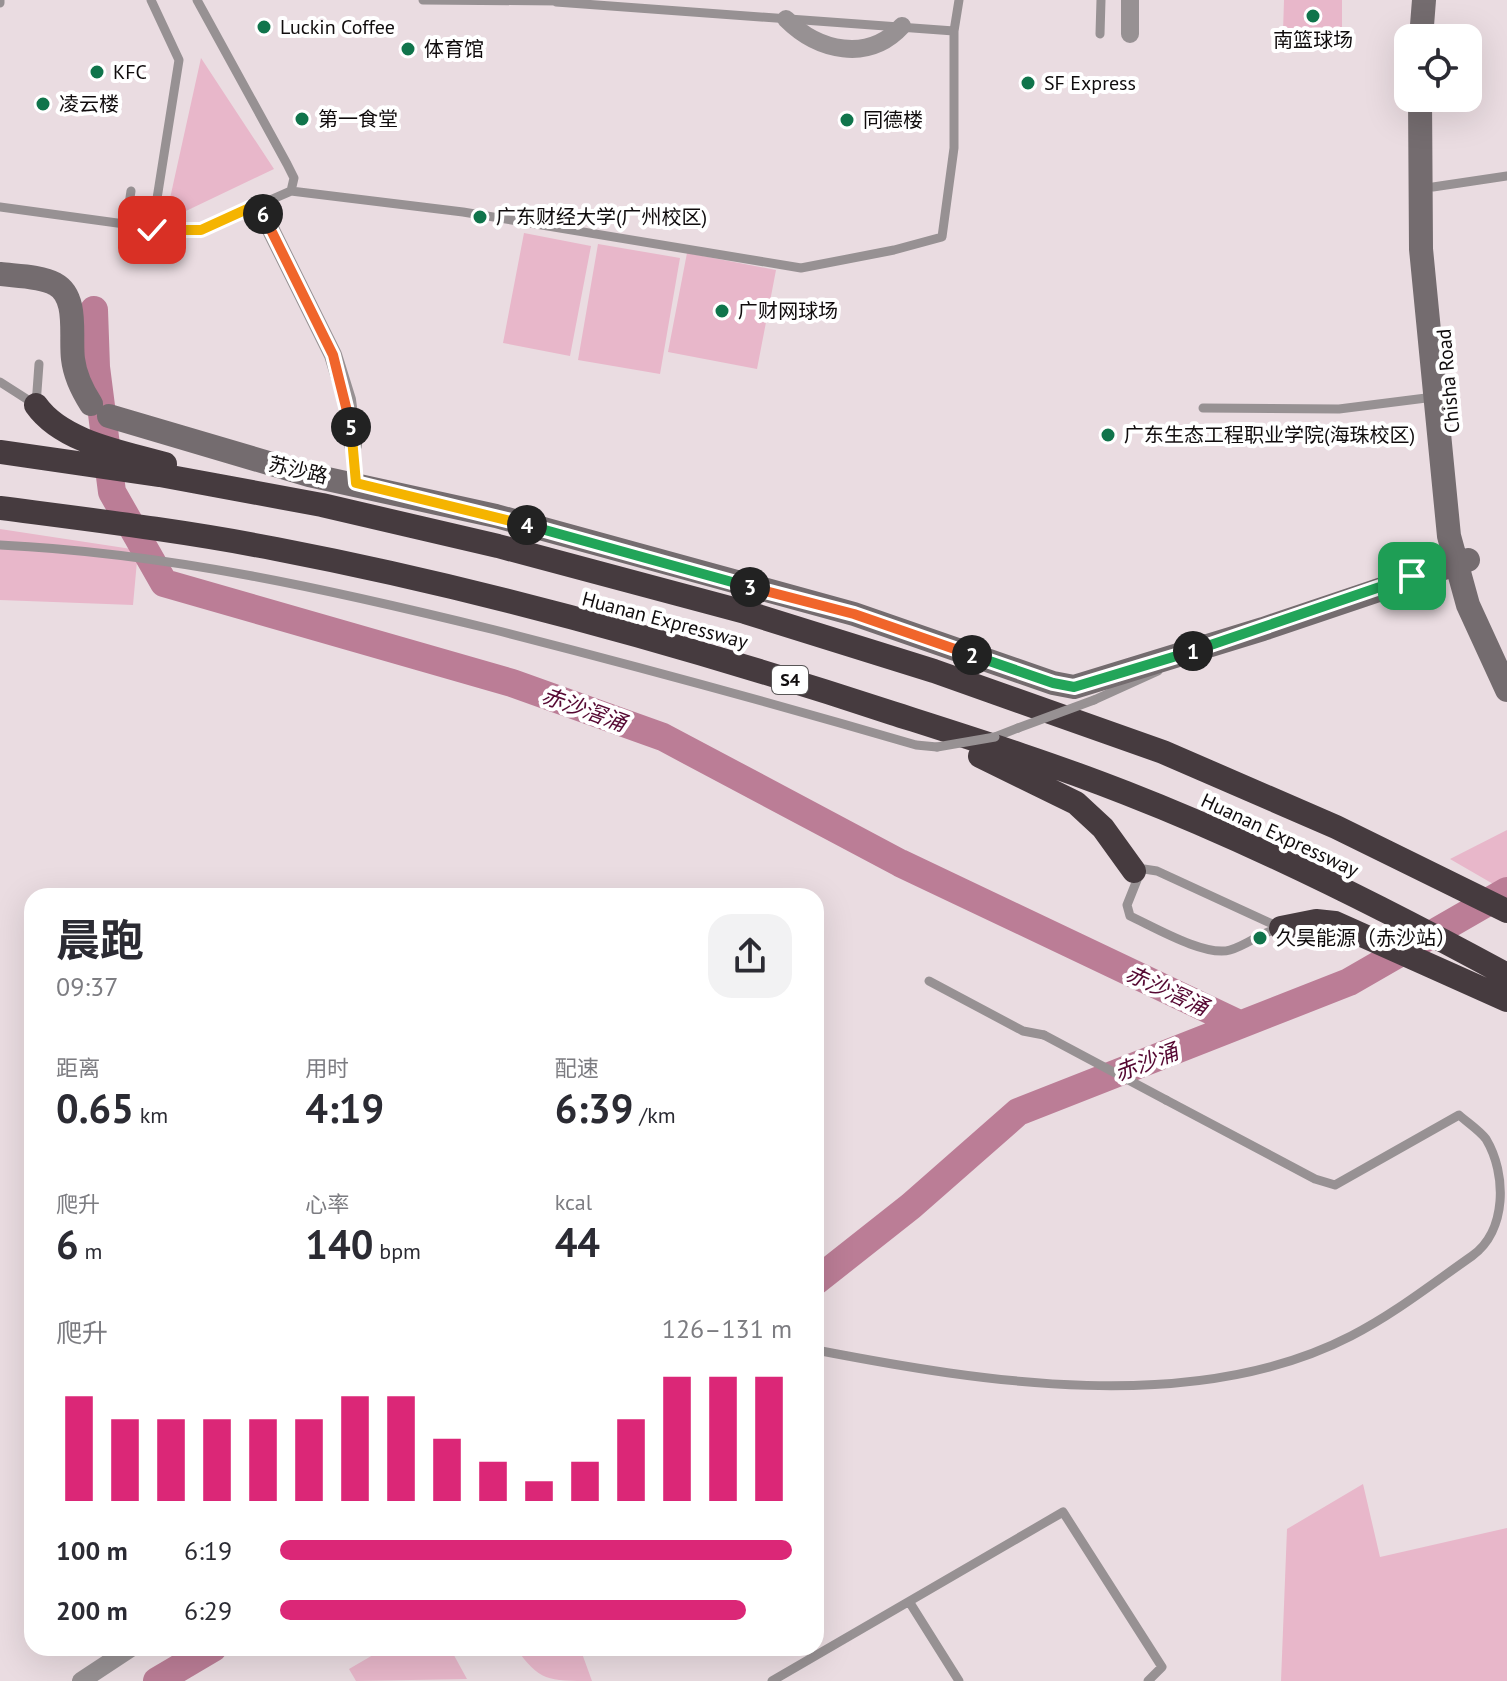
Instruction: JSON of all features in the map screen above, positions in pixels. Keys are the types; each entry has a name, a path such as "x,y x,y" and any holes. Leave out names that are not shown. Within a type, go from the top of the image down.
{"highway":[{"path":"42,413 73,435 160,469"},
{"name":"Huanan Expressway","path":"0,452 160,469 498,546 745,612 934,671 1228,778 1507,911"},
{"name":"Huanan Expressway","path":"0,508 154,528 280,550 475,594 709,656 876,708 1124,792 1286,862 1507,975"},
{"path":"876,708 1076,803 1103,828 1134,871"},
{"path":"1281,928 1325,921 1369,937 1507,1000"}],"street":[{"path":"1130,0 1130,34"},
{"path":"1422,24 1424,0"},
{"path":"1436,0 1436,24"},
{"path":"786,19 813,42 845,50 887,41 902,26"},
{"path":"1420,112 1421,249 1445,504 1462,562 1468,605 1507,690"},
{"name":"Chisha Road","path":"1434,112 1433,187 1462,562 1507,655"},
{"path":"258,204 333,355 347,400 353,445"},
{"name":"苏沙路","path":"0,274 52,282 65,290 70,306 73,361 80,388 100,410 294,471 496,516 854,614 1053,683 1074,687 1091,683 1462,562"},
{"path":"81,1681 119,1656"}],"lane":[{"path":"151,0 179,60 152,230"},
{"path":"197,0 294,178 291,191"},
{"path":"423,0 559,1 954,31"},
{"path":"0,207 47,211 152,230 201,230 291,191 463,212 801,268 894,250 942,237 954,148 954,31 959,0"},
{"path":"1100,34 1101,0"},
{"path":"1433,187 1507,176"},
{"path":"126,225 131,191"},
{"path":"39,364 42,413"},
{"path":"0,382 42,413"},
{"path":"1203,408 1339,409 1434,397"},
{"path":"353,445 356,483"},
{"path":"0,545 146,557 398,606 588,654 916,745 937,747 995,737 1128,688 1204,647"},
{"path":"1134,871 1157,871 1281,928 1267,930 1233,950 1204,949 1130,916 1127,905 1137,880 1134,871"},
{"path":"824,1351 891,1364 1097,1386 1218,1377 1285,1363 1349,1337 1401,1307 1489,1244 1504,1205 1503,1169 1487,1139 1459,1115 1335,1185 1315,1179 1044,1035 1023,1031 929,981"},
{"path":"824,1652 1063,1512 1162,1667 1148,1681"},
{"path":"910,1603 959,1681"},
{"path":"772,1681 816,1656"}],"shaded area":[{"name":"南篮球场","path":"1284,0 1342,0 1342,33 1283,32"},
{"path":"201,58 274,169 165,221"},
{"path":"524,233 591,246 570,356 503,343"},
{"path":"598,244 680,258 660,374 578,360"},
{"name":"广财网球场","path":"687,253 776,270 757,369 668,352"},
{"path":"0,529 138,550 133,605 0,600"},
{"path":"1507,830 1507,892 1450,859"},
{"path":"1363,1484 1380,1557 1507,1528 1507,1681 1281,1681 1287,1529"},
{"path":"371,1656 454,1656 467,1679 356,1681 349,1669"},
{"path":"522,1656 583,1656 592,1681 546,1677 531,1667"}],"waterway":[{"name":"赤沙滘涌","path":"94,310 96,367 112,492 164,583 512,683 663,737 900,863 1239,1024"},
{"name":"赤沙涌","path":"824,1275 911,1206 1018,1112 1349,982 1507,891"},
{"name":"赤沙涌","path":"157,1681 199,1656"}],"place":[{"name":"南篮球场","path":"1313,16"},
{"name":"Luckin Coffee","path":"264,27"},
{"name":"体育馆","path":"408,49"},
{"name":"KFC","path":"97,72"},
{"name":"SF Express","path":"1028,83"},
{"name":"凌云楼","path":"43,104"},
{"name":"第一食堂","path":"302,119"},
{"name":"同德楼","path":"847,120"},
{"name":"广东财经大学(广州校区)","path":"480,217"},
{"name":"广财网球场","path":"722,311"},
{"name":"广东生态工程职业学院(海珠校区)","path":"1108,435"},
{"name":"久昊能源（赤沙站）","path":"1260,938"}],"route":[{"path":"152,230 201,230 258,204 333,355 347,400 356,483 496,516 854,614 1053,683 1074,687 1091,683 1263,629 1412,576"}]}
